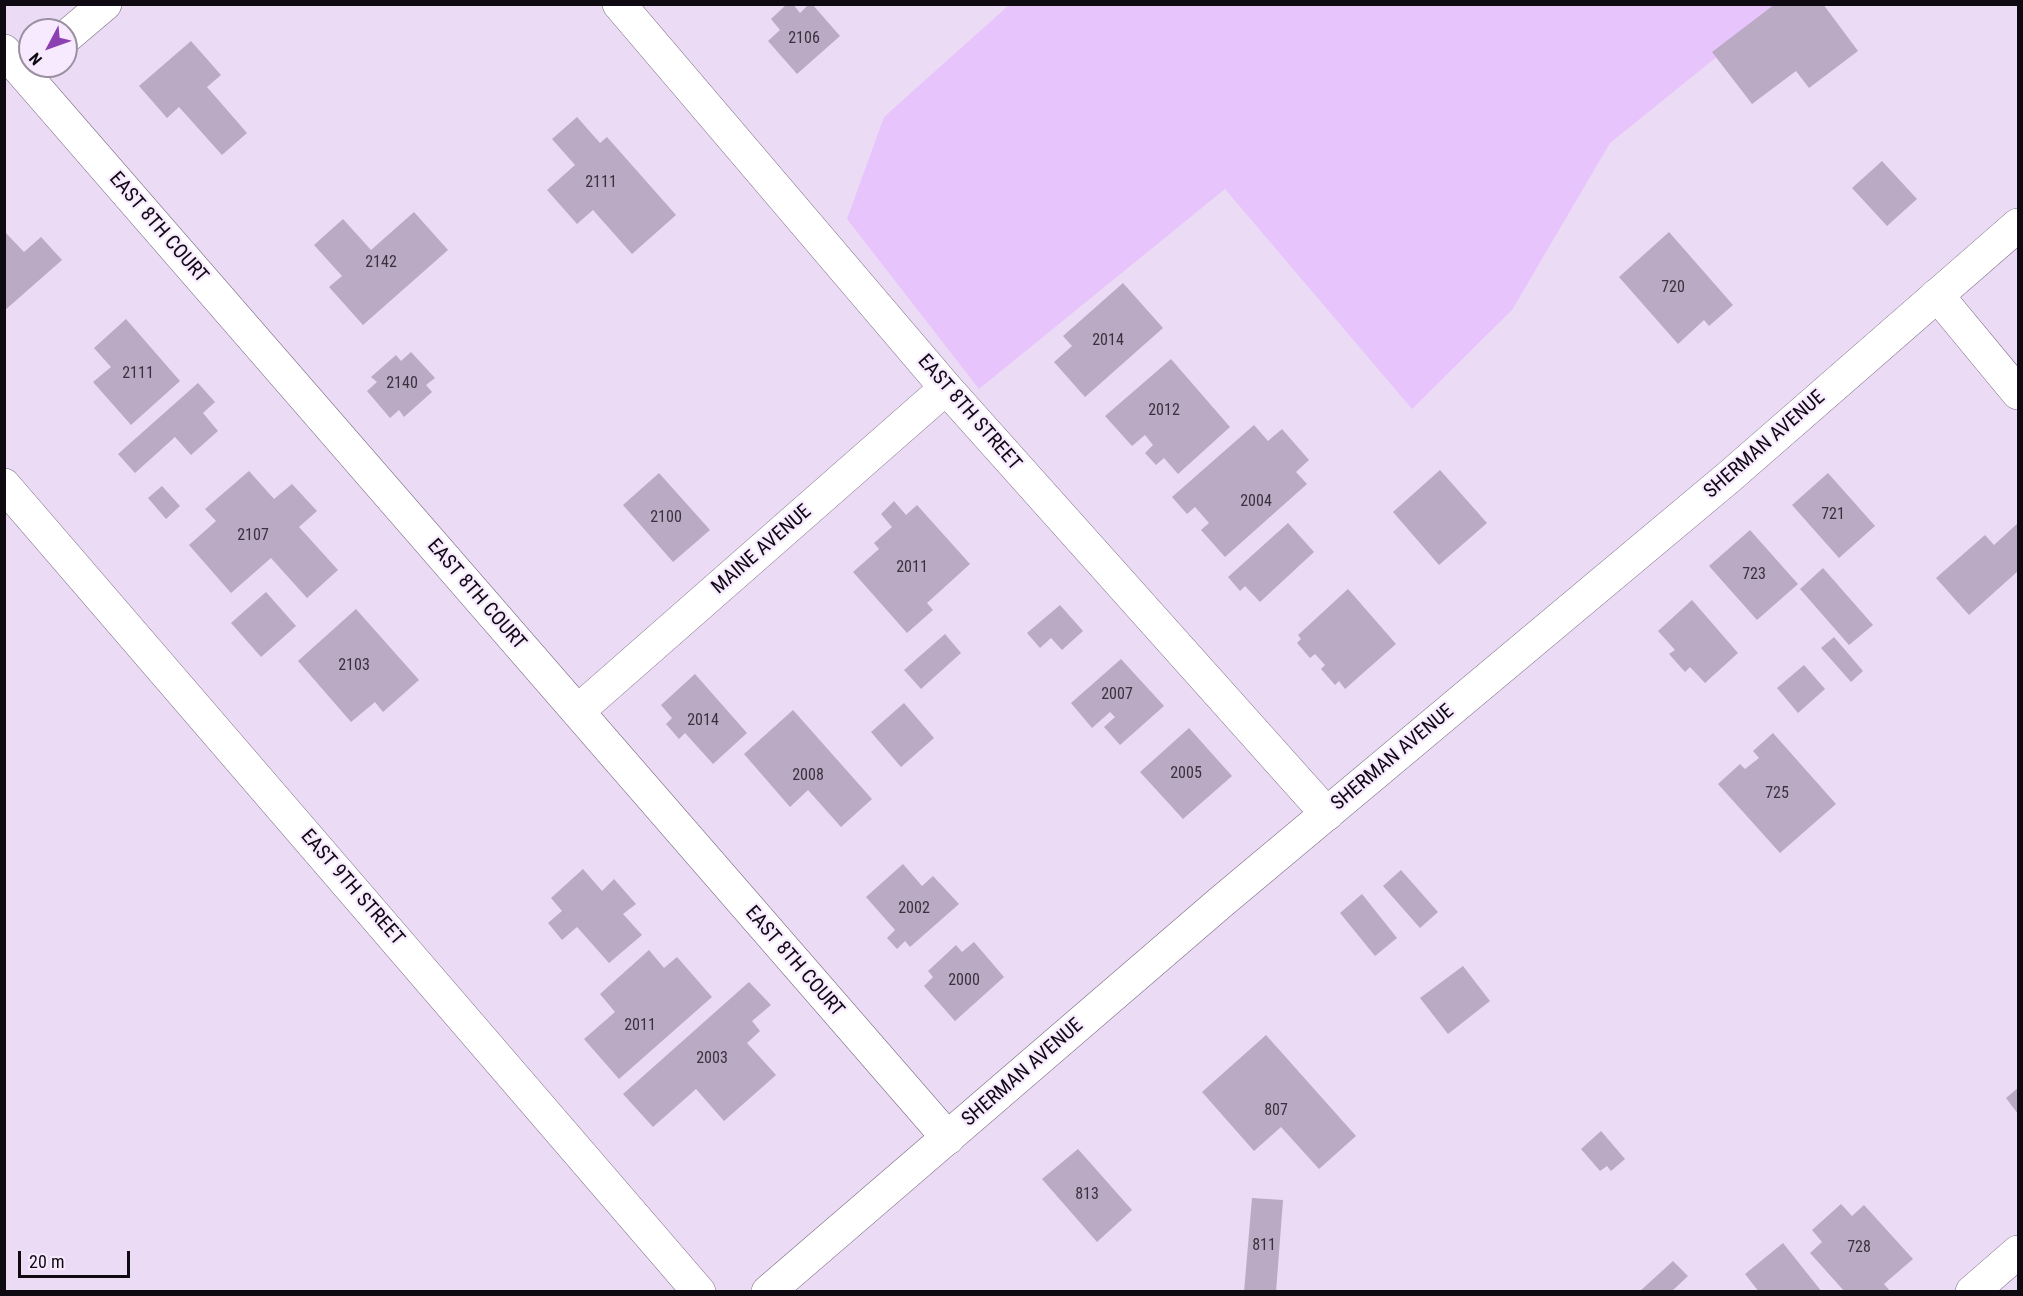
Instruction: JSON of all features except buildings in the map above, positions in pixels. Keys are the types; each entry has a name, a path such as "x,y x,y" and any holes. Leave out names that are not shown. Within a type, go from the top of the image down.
{"street":[{"path":"78,27 105,4"},
{"name":"EAST 8TH STREET","path":"619,4 946,388 1327,814"},
{"name":"EAST 8TH COURT","path":"16,70 578,711 948,1138"},
{"name":"SHERMAN AVENUE","path":"768,1292 1221,902 1729,477 2019,225"},
{"path":"1937,295 2019,393"},
{"name":"MAINE AVENUE","path":"578,711 946,388"},
{"name":"EAST 9TH STREET","path":"4,485 699,1292"},
{"path":"1972,1292 2019,1252"}],"shaded area":[{"path":"1009,5 1781,5 1610,143 1512,310 1412,409 1225,189 979,389 847,219 884,117"}]}
